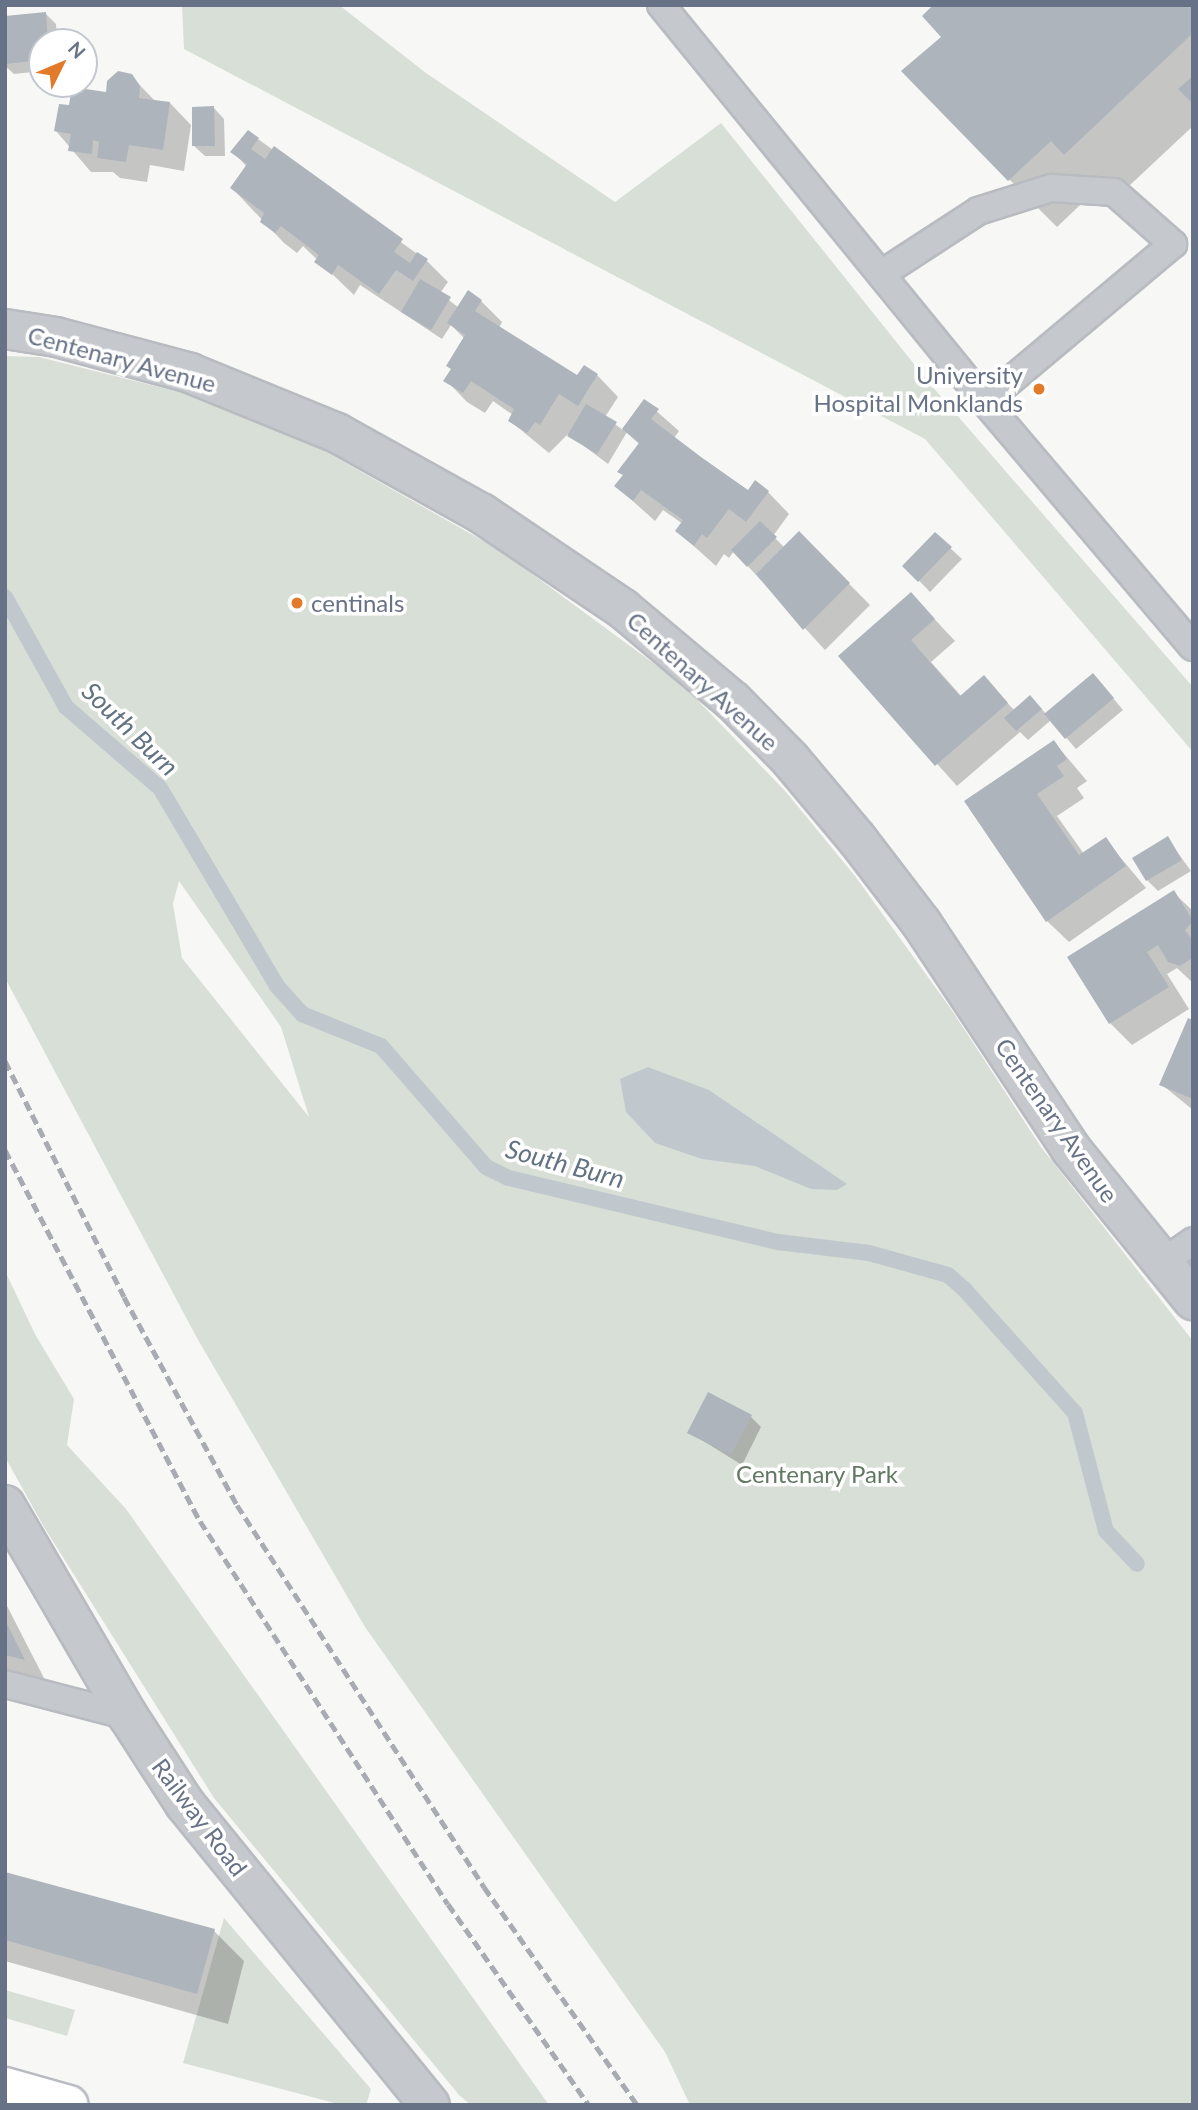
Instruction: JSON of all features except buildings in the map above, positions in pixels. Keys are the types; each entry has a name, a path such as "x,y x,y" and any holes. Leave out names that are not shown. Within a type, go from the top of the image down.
{"main road":[{"path":"5,2087 69,2105"}],"street":[{"name":"Centenary Avenue","path":"5,329 56,337 190,373 337,433 481,513 622,608 733,701 790,759 857,839 922,924 1070,1148 1193,1300"},
{"name":"Railway Road","path":"5,1505 128,1716 185,1804 430,2105"}],"lane":[{"path":"661,5 883,273 985,402 1193,647"},
{"path":"883,273 978,211 1051,188 1114,192 1173,244 985,402"},
{"path":"1162,1263 1193,1241"},
{"path":"5,1684 128,1716"}],"green space":[{"path":"182,5 339,5 426,73 615,202 721,123 930,384 1193,687 1193,752 925,439 184,49"},
{"name":"Centenary Park","path":"5,356 39,357 195,396 314,445 501,551 683,685 786,792 855,876 951,1009 1041,1147 1193,1341 1193,2105 690,2105 665,2052 365,1627 197,1338 5,978","holes":["179,881 281,1027 309,1117 182,958 173,904"]},
{"path":"5,1271 36,1336 74,1399 67,1445 126,1509 549,2105 471,2105 459,2095 214,1798 44,1527 5,1457"},
{"path":"224,1918 371,2089 366,2105 342,2105 183,2063"},
{"path":"5,1990 75,2010 67,2036 5,2018"}],"shaded area":[{"path":"648,1067 709,1090 847,1184 837,1190 811,1189 755,1166 702,1159 655,1143 626,1112 620,1079"}],"waterway":[{"name":"South Burn","path":"5,597 66,707 160,788 277,986 302,1014 381,1046 486,1167 509,1178 778,1242 869,1253 948,1275 965,1290 1075,1413 1106,1531 1137,1564"}],"railway":[{"path":"5,1061 124,1297 237,1505 484,1887 637,2105"},
{"path":"5,1150 200,1521 448,1904 589,2105"}],"place":[{"name":"University Hospital Monklands","path":"1039,389"},
{"name":"centinals","path":"297,603"}]}
